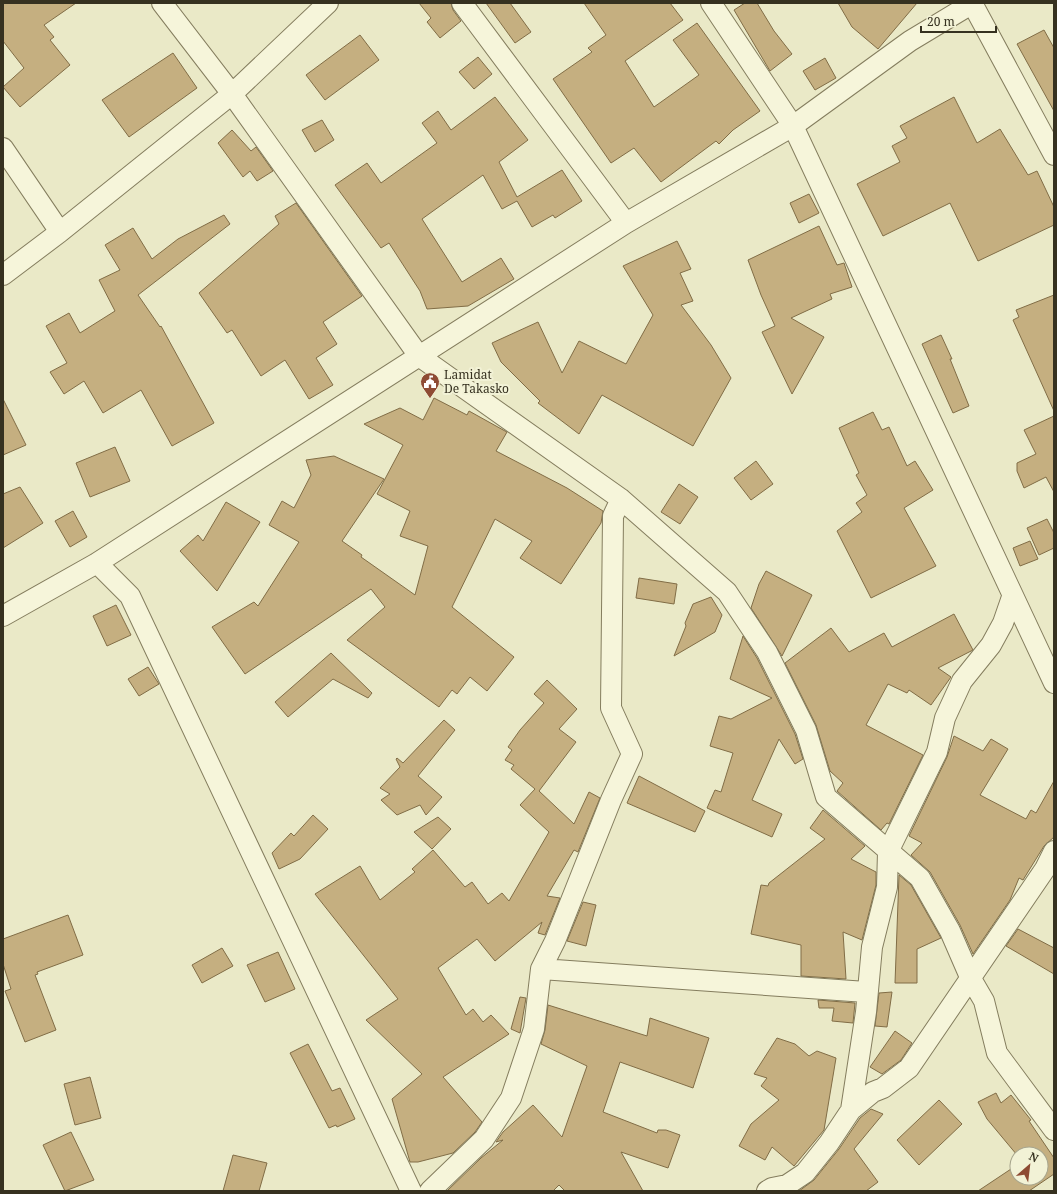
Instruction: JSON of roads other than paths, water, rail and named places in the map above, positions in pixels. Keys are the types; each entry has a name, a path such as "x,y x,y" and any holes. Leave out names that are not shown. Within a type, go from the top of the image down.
{"street":[{"path":"162,3 232,94 419,356 621,499 727,592 767,652 806,730 826,797 920,878 950,931 970,976 984,1001 998,1053 1054,1130"},
{"path":"3,275 60,232 232,94 328,3"},
{"path":"462,3 626,223"},
{"path":"711,3 793,126 1012,597 1054,683"},
{"path":"3,616 97,563 626,223 793,126 910,41 972,3 1054,155"},
{"path":"3,148 60,232"},
{"path":"430,1191 484,1139 512,1098 534,1029 541,969 554,941 611,800 632,754 611,708 613,516 621,499"},
{"path":"97,563 130,596 411,1191"},
{"path":"851,1110 866,1012 866,992 872,947 888,887 888,852 937,752 945,718 962,681 991,645 1003,623 1012,597"},
{"path":"768,1191 772,1188 787,1185 804,1173 829,1143 851,1110 873,1092 883,1088 909,1068 970,976 1006,927 1045,869 1054,851"},
{"path":"541,969 866,992"}],"place":[{"name":"Lamidat De Takasko","path":"430,399"}]}
